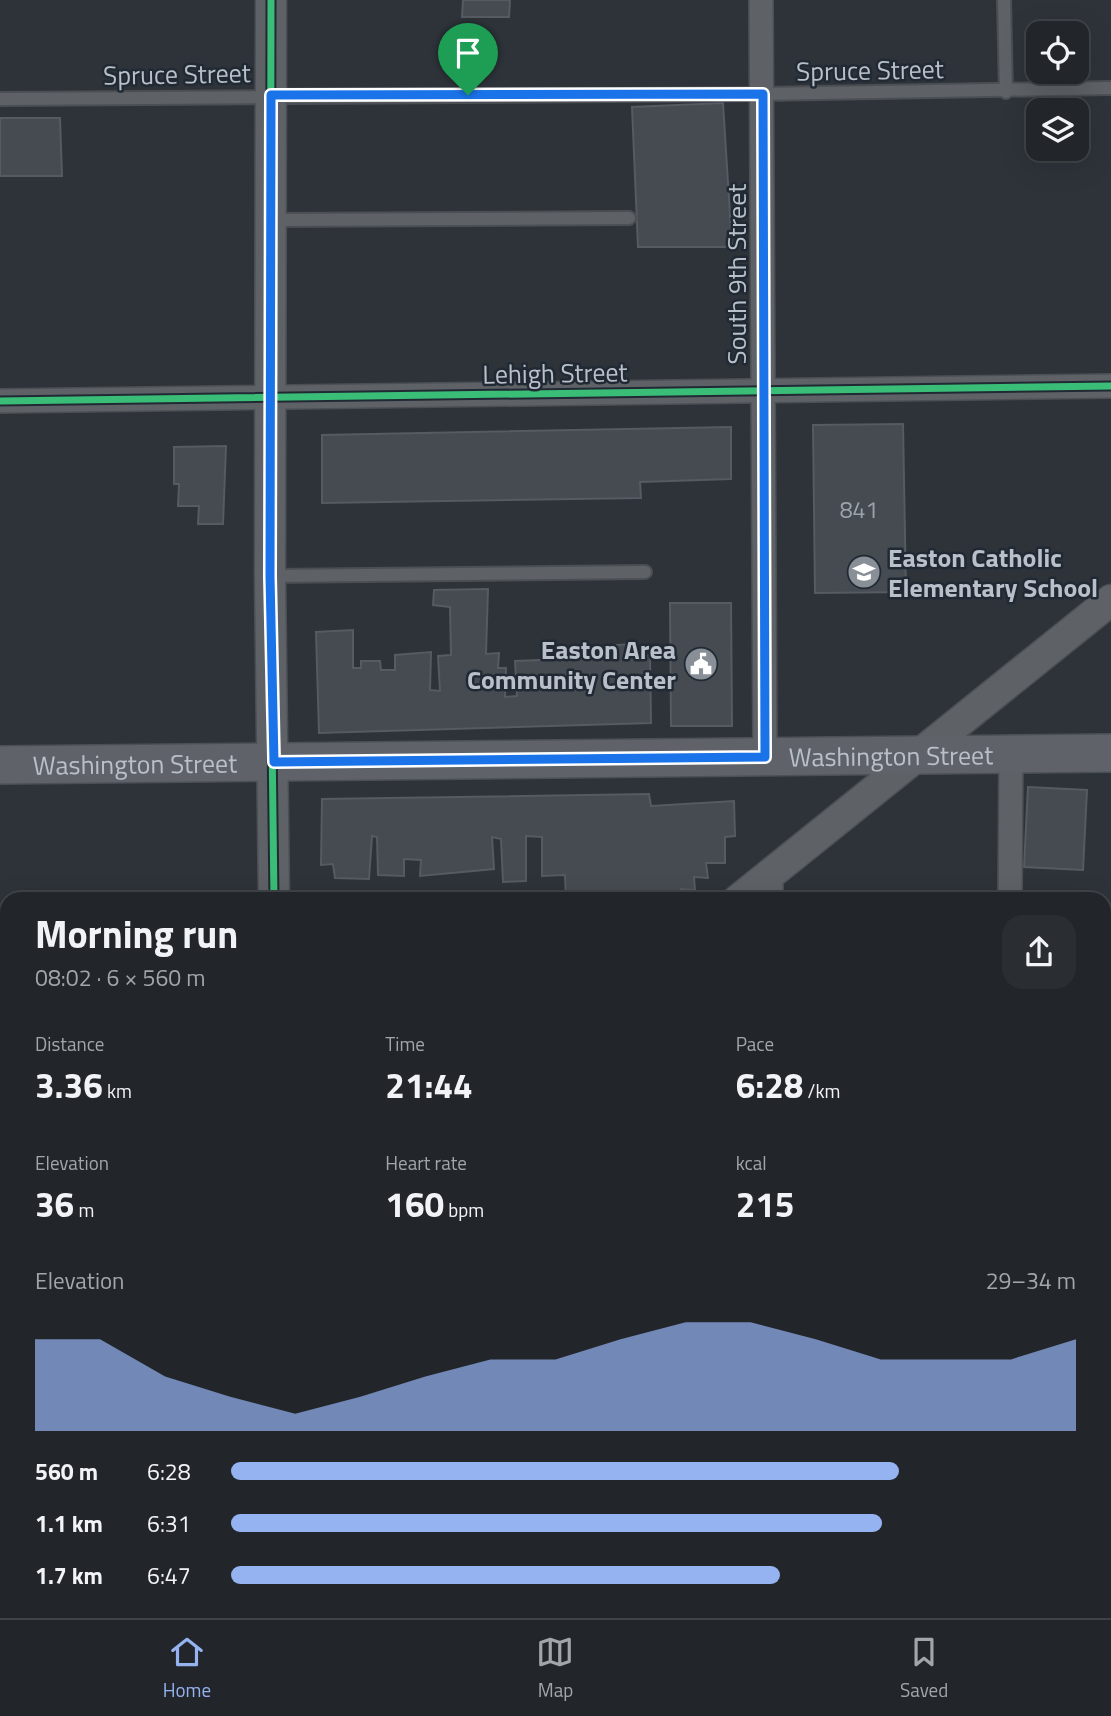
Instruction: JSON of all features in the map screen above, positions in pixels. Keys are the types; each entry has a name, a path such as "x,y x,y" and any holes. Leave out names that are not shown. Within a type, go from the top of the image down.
{"main road":[{"name":"Washington Street","path":"0,765 1111,753"}],"street":[{"path":"271,0 270,576 274,892"},
{"name":"South 9th Street","path":"761,0 765,757"},
{"name":"Lehigh Street","path":"0,401 1111,386"},
{"path":"771,886 915,755 1111,600"},
{"path":"1010,892 1011,754"}],"lane":[{"path":"1004,0 1006,92"},
{"name":"Spruce Street","path":"0,99 271,95 1006,92 1111,88"},
{"path":"272,220 629,218"},
{"path":"270,576 645,572"}],"building":[{"path":"463,0 510,0 509,17 462,17"},
{"path":"723,103 732,247 638,247 632,107"},
{"path":"0,118 60,118 62,176 0,176"},
{"path":"903,424 906,592 815,593 813,425"},
{"path":"731,427 731,479 640,482 641,498 322,503 322,435"},
{"path":"226,446 223,524 198,524 199,506 178,506 179,484 174,484 174,447"},
{"path":"488,589 486,654 499,653 498,668 506,668 505,697 517,696 515,661 618,657 617,645 635,644 635,658 650,655 651,723 319,733 316,632 353,630 353,668 361,668 361,661 380,661 381,670 395,670 395,655 431,652 430,690 440,691 438,656 451,655 450,607 433,605 434,590"},
{"name":"Easton Area Community Center","path":"670,603 731,603 732,726 671,726"},
{"path":"1028,787 1087,790 1083,870 1024,867"},
{"path":"649,794 651,806 734,801 735,836 725,837 725,863 706,863 708,878 694,877 695,890 681,889 680,892 566,892 565,875 542,876 542,837 526,836 526,881 503,882 501,839 492,837 494,869 420,876 421,860 404,859 404,876 378,875 377,837 372,836 369,879 335,878 333,864 321,865 322,799"}],"cycle path":[{"path":"271,0 270,576 274,892"},
{"path":"0,401 1111,386"}],"place":[{"name":"Easton Catholic Elementary School","path":"864,572"},
{"name":"Easton Area Community Center","path":"701,664"}],"route":[{"path":"763,94 765,757 274,762 270,576 271,95 468,95 763,94"}]}
